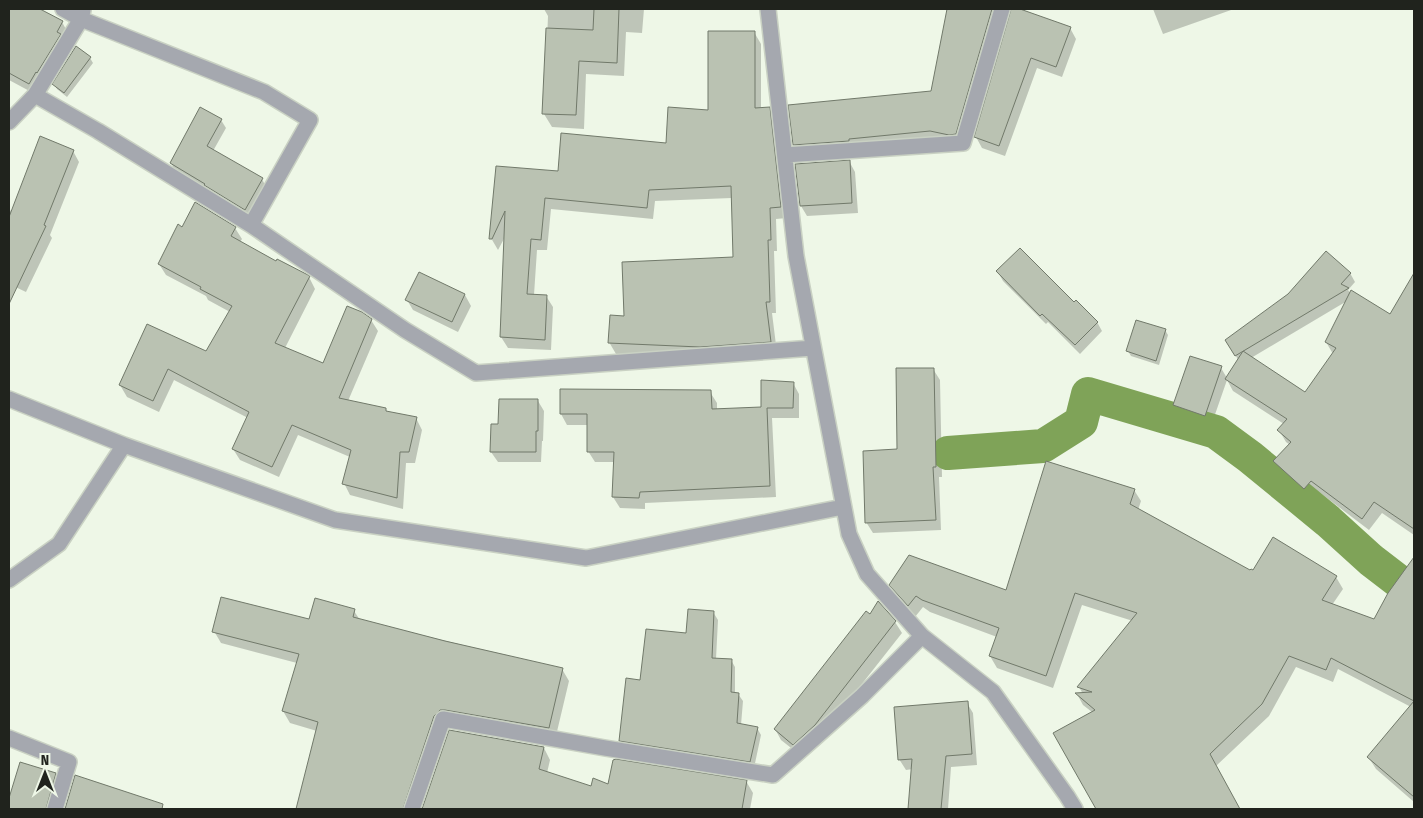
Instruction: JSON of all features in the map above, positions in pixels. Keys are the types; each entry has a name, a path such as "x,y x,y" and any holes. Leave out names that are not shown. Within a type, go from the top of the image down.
{"street":[{"path":"63,9 82,14 264,92 310,120 251,225"},
{"path":"768,9 796,256 848,534 867,574 922,636 993,692 1075,809"},
{"path":"784,155 963,143 1002,9"},
{"path":"9,122 35,96 82,14"},
{"path":"35,96 98,130 251,225 405,330 476,373 813,348"},
{"path":"9,399 124,445 336,520 586,558 843,507"},
{"path":"9,580 59,544 124,445"},
{"path":"412,809 443,719 773,775 862,696 922,636"},
{"path":"9,738 69,762 55,809"}],"building":[{"path":"9,9 40,9 63,21 57,32 61,34 29,84 9,73"},
{"path":"594,9 619,9 617,63 579,61 576,115 542,114 546,28 593,30"},
{"path":"947,9 992,9 956,134 949,135 930,131 849,139 849,141 793,145 788,105 931,91"},
{"path":"1011,9 1020,9 1071,27 1056,67 1031,58 999,146 974,137"},
{"path":"708,31 755,31 755,108 770,107 781,207 770,208 771,240 768,240 770,302 766,302 771,342 700,347 608,343 610,315 624,316 622,262 733,257 731,186 649,190 647,208 545,198 541,240 531,239 527,294 547,295 545,340 500,337 505,211 492,239 489,239 496,166 558,171 561,133 666,143 668,107 708,110"},
{"path":"76,46 91,57 64,93 52,84"},
{"path":"200,107 222,119 207,146 263,178 245,210 170,163"},
{"path":"40,136 74,150 44,225 46,226 9,304 9,217"},
{"path":"850,160 852,203 800,206 795,164"},
{"path":"195,202 236,227 231,236 276,261 277,259 310,276 275,343 323,363 347,306 362,312 372,319 339,398 386,408 386,411 417,417 409,452 400,452 397,498 342,484 351,450 292,425 272,467 232,449 249,412 168,369 153,401 119,385 147,324 206,351 232,306 158,264 178,224 182,227"},
{"path":"1020,248 1074,302 1076,300 1098,322 1075,345 1042,314 1040,316 996,271"},
{"path":"1326,251 1351,273 1341,284 1349,288 1235,356 1225,340 1288,294"},
{"path":"419,272 465,294 452,322 405,300"},
{"path":"1414,273 1414,529 1374,502 1362,519 1311,481 1304,489 1273,461 1291,442 1277,430 1287,419 1225,379 1243,351 1305,392 1336,348 1325,342 1351,290 1390,314"},
{"path":"1136,320 1166,329 1156,361 1126,351"},
{"path":"1190,356 1222,366 1205,416 1173,405"},
{"path":"896,368 934,368 936,467 933,467 936,520 865,523 863,451 897,449"},
{"path":"761,380 794,382 793,408 767,408 770,486 640,492 639,498 612,497 614,452 587,452 587,414 560,414 560,389 711,390 712,409 761,407"},
{"path":"499,399 538,399 536,452 490,452 491,424 498,424"},
{"path":"1046,461 1135,489 1130,504 1250,570 1253,570 1273,537 1337,576 1322,600 1374,619 1388,593 1414,557 1414,701 1331,658 1326,670 1289,656 1262,704 1210,754 1240,809 1096,809 1053,733 1095,710 1075,693 1092,692 1077,687 1137,613 1075,593 1046,676 989,656 999,628 922,600 916,596 908,606 889,585 909,555 1006,590"},
{"path":"221,597 309,619 315,598 355,609 353,617 445,641 563,668 549,728 440,710 434,716 403,809 296,809 318,722 282,711 299,654 212,632"},
{"path":"878,601 896,621 815,725 793,745 774,729 866,611 870,614"},
{"path":"688,609 714,611 712,658 732,659 731,692 739,693 737,723 758,727 750,762 619,741 626,678 640,680 646,629 686,633"},
{"path":"968,701 972,754 946,756 941,809 908,809 912,759 898,760 894,707"},
{"path":"1414,701 1414,797 1367,757"},
{"path":"449,730 544,747 539,769 591,786 593,778 608,784 613,760 616,759 747,780 742,809 422,809"},
{"path":"20,762 56,773 46,809 9,809 9,798"},
{"path":"75,775 163,804 162,809 65,809"}],"waterway":[{"path":"948,453 1043,446 1081,422 1088,394 1216,432 1250,457 1328,521 1371,560 1414,593"}]}
